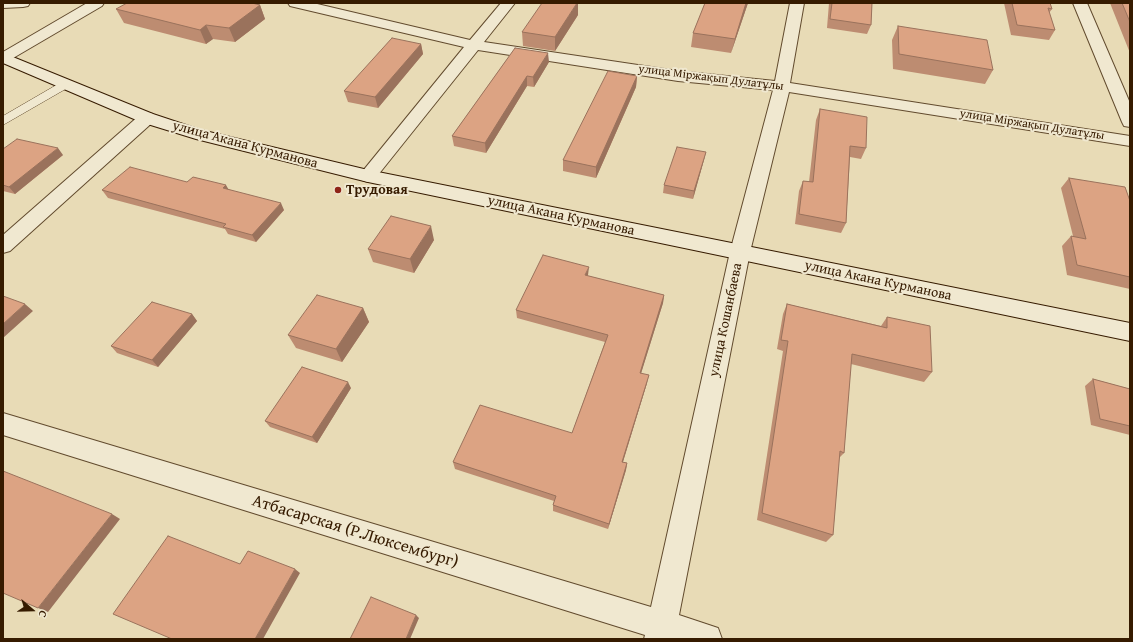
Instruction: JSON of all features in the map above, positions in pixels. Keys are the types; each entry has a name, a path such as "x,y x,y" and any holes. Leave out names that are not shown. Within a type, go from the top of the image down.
{"street":[{"path":"3,4 23,3"},
{"path":"3,58 97,3"},
{"name":"улица Міржақып Дулатұлы","path":"295,3 474,45 678,76 782,86 1130,141"},
{"path":"368,176 508,3"},
{"name":"улица Кошанбаева","path":"661,632 740,252 782,86 797,3"},
{"path":"1080,3 1130,122"},
{"name":"улица Акана Курманова","path":"3,58 147,118 196,134 368,176 1130,332"},
{"path":"3,246 147,118"},
{"name":"Атбасарская (Р.Люксембург)","path":"3,424 661,632 707,639"}],"lane":[{"path":"3,121 65,84"}],"building":[{"path":"127,3 252,3 260,5 229,28 206,25 200,30 116,9"},
{"path":"542,3 577,3 555,37 522,32"},
{"path":"705,3 746,3 735,39 693,33"},
{"path":"832,3 872,3 871,25 830,19"},
{"path":"1012,3 1050,3 1052,9 1048,8 1055,30 1017,25"},
{"path":"1122,3 1130,3 1130,22"},
{"path":"898,26 987,40 993,70 899,54"},
{"path":"392,38 421,44 375,97 344,91"},
{"path":"515,48 548,53 533,77 527,76 485,143 452,136"},
{"path":"608,71 637,76 596,167 563,160"},
{"path":"820,109 867,117 866,148 850,146 846,223 799,214 803,181 813,182"},
{"path":"17,139 58,148 9,187 3,185 3,149"},
{"path":"677,147 706,152 694,191 664,185"},
{"path":"130,167 187,182 193,177 226,185 223,188 281,203 252,235 223,227 226,224 102,190"},
{"path":"1069,178 1125,187 1130,201 1130,277 1077,265 1071,236 1086,239"},
{"path":"391,216 431,226 410,259 368,249"},
{"path":"543,255 589,267 585,275 664,295 640,373 649,375 622,462 627,463 609,524 553,505 556,496 453,462 480,405 572,433 608,335 516,310"},
{"path":"317,295 363,308 336,349 288,335"},
{"path":"3,296 25,304 3,324"},
{"path":"152,302 192,314 152,360 111,346"},
{"path":"787,304 887,328 887,317 930,326 932,372 852,354 844,453 840,451 833,535 762,513 788,341 781,340"},
{"path":"302,367 348,382 312,437 265,421"},
{"path":"1093,379 1130,389 1130,426 1100,419"},
{"path":"3,471 112,514 38,608 3,593"},
{"path":"168,536 240,564 248,551 295,569 255,639 172,639 113,614"},
{"path":"371,597 416,615 406,639 350,639"}],"place":[{"name":"Трудовая","path":"338,190"}]}
